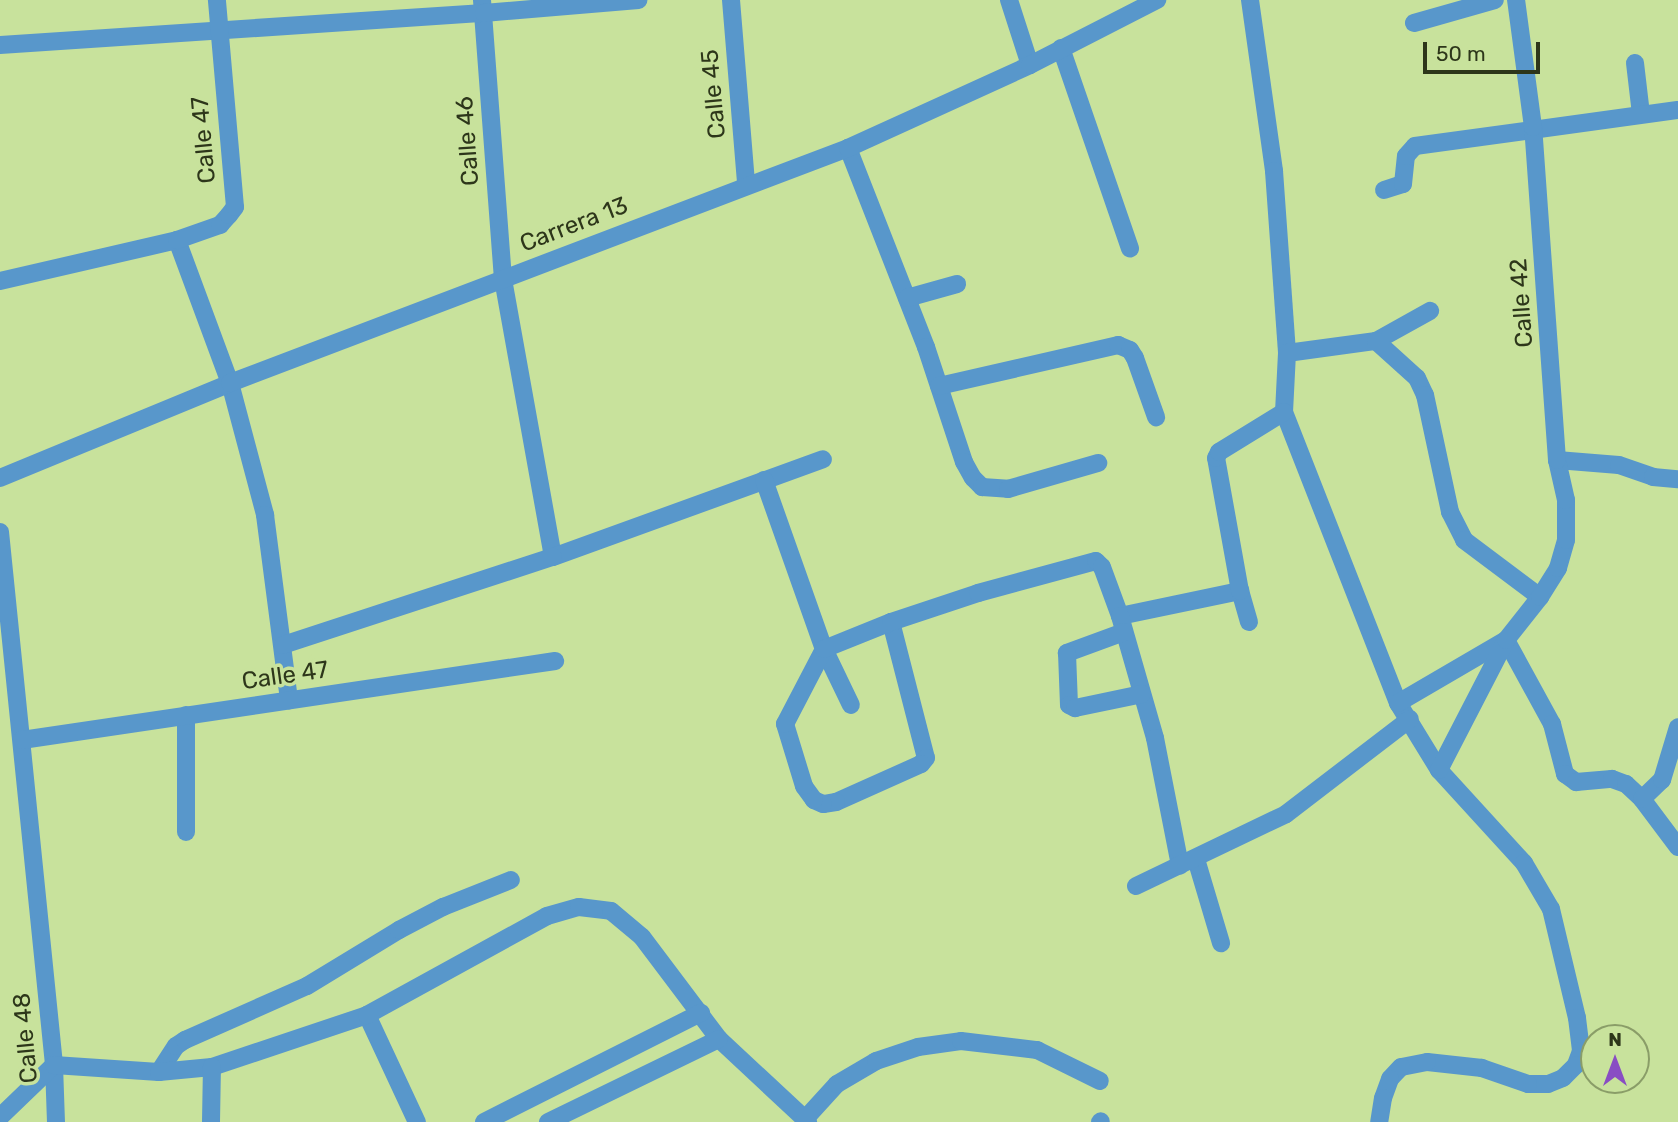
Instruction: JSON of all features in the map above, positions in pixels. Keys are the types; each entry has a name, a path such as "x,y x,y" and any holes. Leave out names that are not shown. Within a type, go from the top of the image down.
{"street":[{"name":"Calle 47","path":"0,281 177,240 220,225 235,206 217,0"},
{"path":"0,45 219,30 483,7 638,0"},
{"name":"Calle 45","path":"731,0 746,184"},
{"path":"1009,0 1030,65"},
{"name":"Carrera 13","path":"0,478 230,383 746,184 848,148 1030,65 1157,0"},
{"path":"1250,0 1274,171 1287,353 1284,412 1398,702 1438,770 1524,863 1551,909 1577,1018 1581,1051 1576,1065 1563,1078 1548,1084 1528,1083 1482,1068 1427,1062 1401,1067 1390,1079 1379,1122"},
{"path":"1414,23 1495,0"},
{"name":"Calle 42","path":"1506,640 1540,597 1558,568 1566,540 1566,500 1557,460 1533,127 1516,0"},
{"name":"Calle 46","path":"483,7 503,279 553,557"},
{"path":"1061,48 1130,248"},
{"path":"1635,63 1642,114"},
{"path":"1384,190 1403,184 1406,156 1415,146 1533,127 1678,110"},
{"path":"848,148 907,298 964,462 982,487 1008,489 1098,463"},
{"path":"177,240 230,383 265,515 289,700"},
{"path":"907,298 957,284"},
{"path":"1287,353 1376,341 1430,311"},
{"path":"1376,341 1417,378 1425,396 1450,512 1464,540 1540,597"},
{"path":"939,386 1118,345 1130,350 1135,358 1156,417"},
{"path":"1250,622 1240,592 1216,458 1219,452 1284,412"},
{"path":"283,645 553,557 823,459"},
{"path":"1557,460 1619,465 1653,477 1678,479"},
{"path":"764,480 824,649 851,705"},
{"name":"Calle 48","path":"0,532 54,1065 57,1122"},
{"path":"891,622 926,758 916,766 836,802 823,804 814,800 804,786 785,724 824,649 891,622 1091,561 1102,567 1122,624 1188,862 1221,943"},
{"path":"1142,694 1075,708 1069,705 1067,653 1122,624 1240,592"},
{"path":"1398,702 1506,640"},
{"path":"1438,770 1506,640"},
{"path":"1506,640 1552,724 1565,774 1576,782 1620,780 1643,799 1678,847"},
{"name":"Calle 47","path":"22,740 555,661"},
{"path":"186,715 186,832"},
{"path":"1136,886 1286,814 1410,719"},
{"path":"1643,799 1662,780 1678,727"},
{"path":"159,1072 176,1046 185,1040 307,986 443,907 511,880"},
{"path":"0,1116 54,1065 159,1072 212,1067 368,1015 547,916 579,907 611,911 642,937 719,1039 807,1120 837,1084 876,1061 918,1047 961,1041 1037,1050 1100,1081"},
{"path":"484,1122 701,1013"},
{"path":"368,1015 417,1122"},
{"path":"548,1122 719,1039"},
{"path":"211,1122 212,1067"}]}
